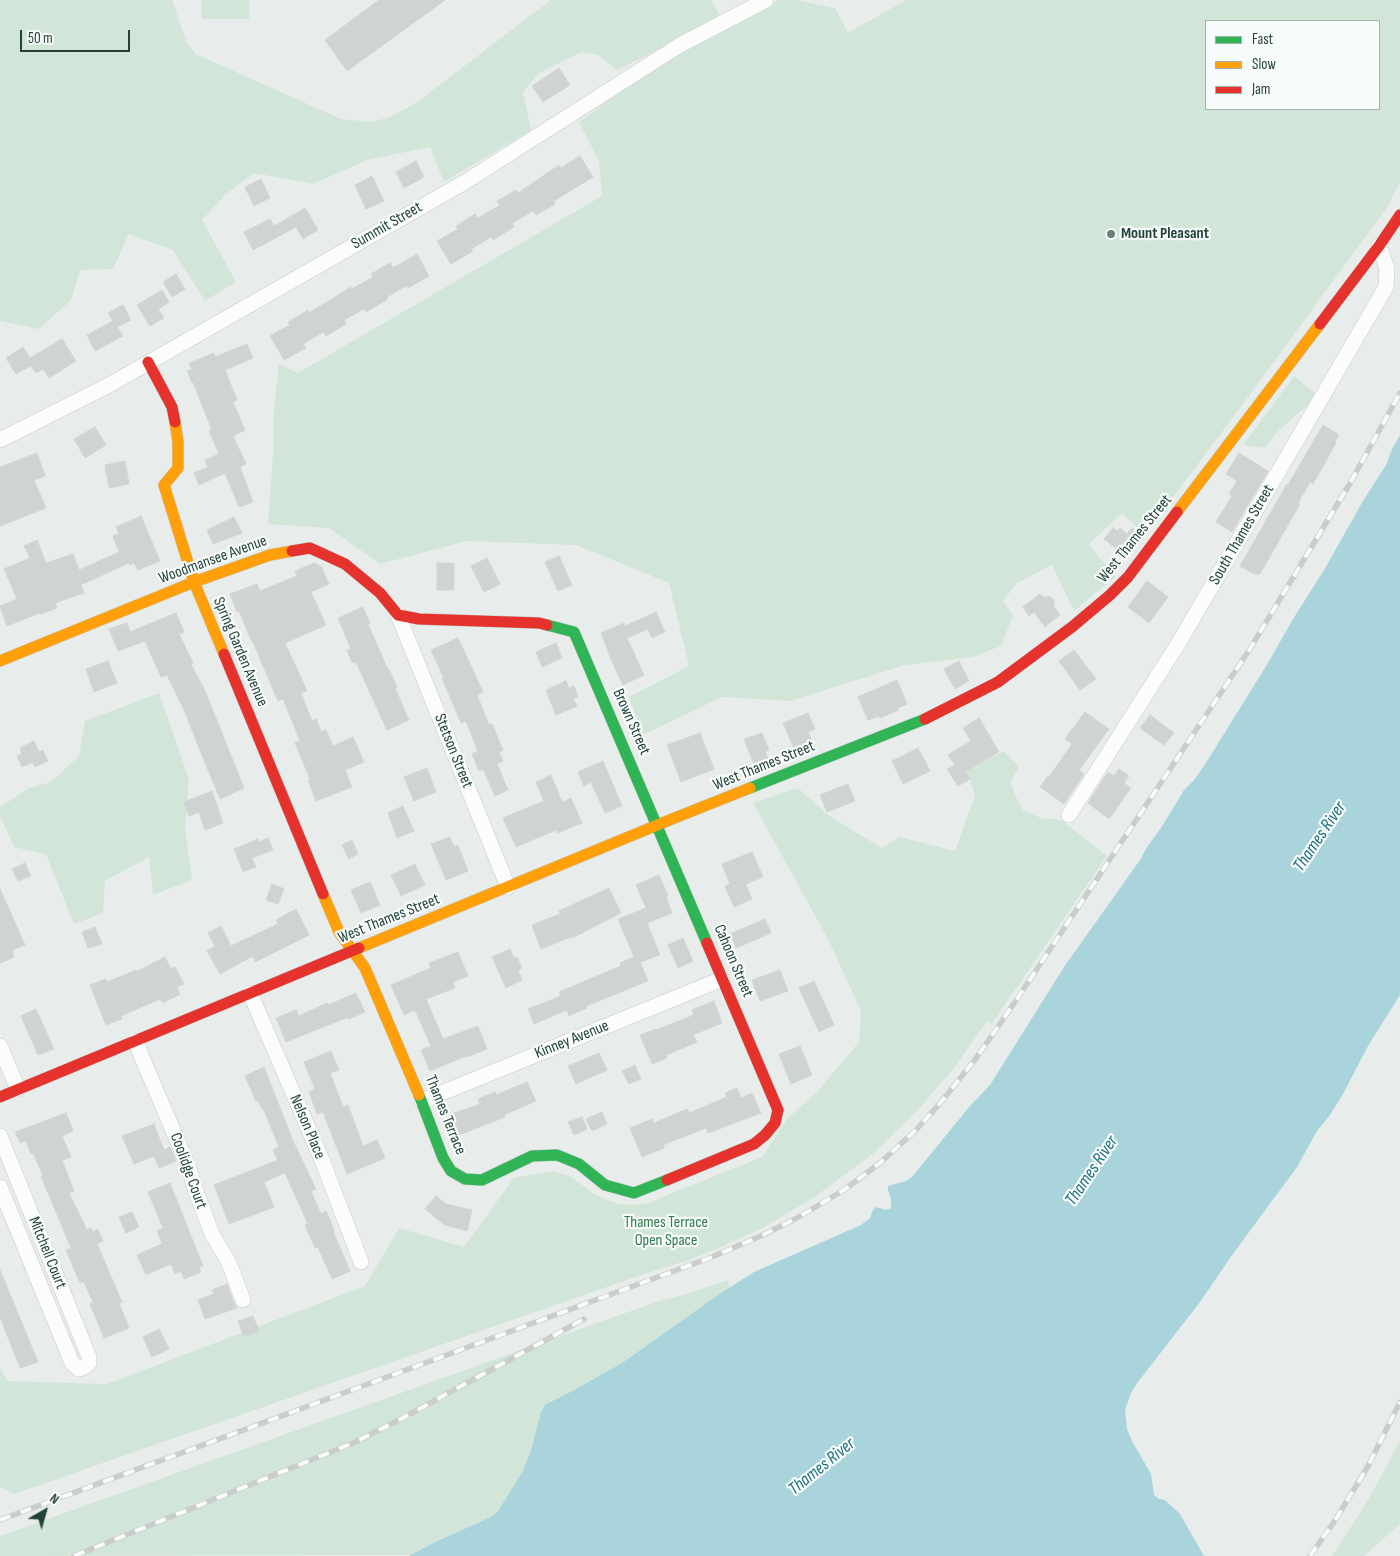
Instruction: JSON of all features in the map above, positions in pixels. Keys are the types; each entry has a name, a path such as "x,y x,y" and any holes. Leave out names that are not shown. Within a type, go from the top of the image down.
{"street":[{"name":"Summit Street","path":"0,440 111,384 465,182 680,45 766,0"},
{"name":"West Thames Street","path":"0,1097 658,825 941,712 998,682 1072,627 1110,595 1134,570 1379,246 1400,215"},
{"name":"South Thames Street","path":"1069,815 1178,644 1386,287 1387,268 1379,246"},
{"name":"Spring Garden Avenue","path":"148,362 172,407 178,442 178,468 164,485 194,582 339,932 352,951"},
{"name":"Woodmansee Avenue","path":"0,662 194,582 270,555 310,548 345,564 380,593 398,615"},
{"name":"Brown Street","path":"398,615 419,620 539,623 574,632 658,825"},
{"name":"Stetson Street","path":"398,615 508,887"},
{"name":"Cahoon Street","path":"658,825 778,1110"},
{"name":"Thames Terrace","path":"352,951 365,968 422,1101 443,1158 451,1171 465,1179 482,1180 532,1156 556,1155 578,1164 605,1185 634,1192 754,1144 766,1135 775,1123 778,1110"},
{"name":"Kinney Avenue","path":"422,1101 722,979"},
{"name":"Nelson Place","path":"250,993 322,1160 361,1262"},
{"name":"Coolidge Court","path":"135,1041 189,1168 212,1234 229,1263 243,1300"},
{"path":"0,1046 18,1089"},
{"name":"Mitchell Court","path":"0,1136 89,1357 89,1363 85,1368 77,1368 72,1363 0,1187"}],"green space":[{"path":"0,0 172,0 186,41 196,54 341,119 371,122 391,117 417,102 551,0 711,0 721,18 617,70 598,55 581,52 539,73 523,92 531,130 444,182 430,147 367,160 313,184 254,173 225,195 202,220 236,282 205,301 173,250 129,234 113,269 80,270 71,300 39,329 0,321"},
{"path":"201,0 249,0 249,19 202,19"},
{"path":"779,0 795,0 835,8 848,33 906,0 1400,0 1400,182 1388,206 1145,535 1122,513 1089,544 1115,577 1074,611 1052,565 1017,583 1003,601 1013,615 1001,646 973,657 905,665 790,701 722,697 643,735 629,697 689,666 669,583 576,545 467,541 380,564 329,528 268,524 274,407 279,364 298,373 602,196 599,161 579,122 665,59"},
{"path":"1294,376 1316,394 1308,405 1279,430 1265,448 1243,445"},
{"path":"159,693 189,779 185,829 192,880 153,895 149,857 105,881 103,913 74,924 46,854 14,847 0,816 0,807 29,788 51,782 79,756 85,721"},
{"name":"Thames Terrace Open Space","path":"1004,751 1019,767 1011,781 1014,793 1023,810 1041,818 1061,820 1107,856 991,1025 987,1021 954,1068 918,1110 874,1153 816,1196 763,1228 689,1260 14,1494 0,1487 0,1368 8,1381 107,1384 365,1286 399,1228 464,1247 514,1178 554,1171 570,1176 596,1195 607,1200 619,1204 635,1205 648,1203 762,1157 787,1119 818,1091 859,1042 861,1011 828,939 753,803 798,788 828,815 882,848 900,837 955,851 975,795 970,779 965,772"},
{"path":"727,1280 730,1288 622,1363 550,1401 523,1471 498,1511 493,1516 411,1555 0,1556 0,1536 656,1302 687,1294"},
{"path":"1400,1441 1400,1524 1364,1556 1332,1556 1367,1502"}],"water":[{"name":"Thames River","path":"1400,435 1400,995 1368,1046 1343,1094 1317,1131 1297,1167 1200,1302 1138,1382 1131,1393 1125,1410 1127,1429 1151,1474 1154,1495 1159,1499 1165,1500 1180,1514 1204,1556 409,1556 493,1516 498,1511 523,1471 532,1447 541,1412 546,1404 622,1363 715,1297 754,1272 861,1225 870,1218 876,1207 886,1210 891,1208 888,1186 911,1178 970,1106 990,1085 1064,967 1140,860 1184,790 1195,779 1209,758 1324,570 1363,501 1386,465"}],"building":[{"path":"379,0 445,0 347,71 325,40"},
{"path":"559,68 570,85 543,102 532,86"},
{"path":"580,156 593,177 554,201 555,204 536,215 533,211 512,223 514,227 493,240 491,237 471,249 473,251 451,264 437,241 458,229 456,226 475,214 478,218 500,205 497,201 516,190 518,193 559,165 561,168"},
{"path":"416,161 424,177 404,188 396,172"},
{"path":"372,176 384,201 366,209 355,185"},
{"path":"261,179 270,198 254,206 245,187"},
{"path":"305,208 318,230 303,239 296,227 253,250 244,232 270,219 274,226"},
{"path":"417,254 429,276 408,288 406,286 366,312 364,309 344,320 346,324 326,336 323,332 303,344 306,348 284,360 270,336 290,325 288,322 308,310 309,313 351,287 352,289 373,277 371,274 390,263 393,268"},
{"path":"176,274 185,289 172,297 163,282"},
{"path":"162,290 169,302 158,309 164,318 150,326 137,305"},
{"path":"123,305 131,320 117,327 123,336 95,351 87,335 113,321 108,313"},
{"path":"62,339 76,361 49,378 43,369 36,373 31,366 16,374 6,358 23,347 30,358"},
{"path":"247,344 253,358 225,370 237,400 233,402 245,430 233,436 246,464 240,467 253,502 239,507 225,473 199,485 194,473 208,467 205,460 219,454 209,431 212,430 187,371 192,369 189,363 214,353 215,357"},
{"path":"1323,425 1339,435 1336,443 1313,484 1310,482 1298,503 1300,504 1260,574 1254,574 1240,566"},
{"path":"95,427 106,445 85,458 74,439"},
{"path":"37,453 45,476 34,480 46,508 0,526 0,467"},
{"path":"1239,453 1268,471 1232,532 1216,522 1232,496 1229,494 1237,481 1226,474"},
{"path":"125,461 129,484 109,488 105,465"},
{"path":"141,516 160,561 138,570 134,563 130,565 129,563 81,585 84,593 55,603 57,608 7,626 0,606 17,599 4,569 30,558 24,546 37,540 46,563 73,554 79,570 119,552 113,536 119,534 116,527"},
{"path":"234,517 242,533 213,544 207,530"},
{"path":"1113,528 1117,531 1120,528 1127,534 1132,528 1144,537 1132,552 1122,544 1118,550 1104,539"},
{"path":"559,556 572,585 558,591 545,562"},
{"path":"487,558 500,584 484,592 471,566"},
{"path":"314,563 321,566 329,584 311,592 326,625 285,643 307,691 301,693 312,721 316,719 321,732 326,730 333,746 353,737 364,762 345,770 352,787 316,801 308,780 310,779 295,743 300,741 284,701 283,699 278,701 230,594 257,584 260,591 297,576 295,571"},
{"path":"437,563 454,563 454,590 437,590"},
{"path":"1147,581 1168,597 1149,623 1128,607"},
{"path":"1040,594 1043,597 1051,597 1054,601 1054,607 1060,615 1045,627 1034,612 1029,616 1023,607"},
{"path":"363,607 370,623 368,624 397,687 395,688 409,720 387,730 356,662 352,663 347,650 351,649 338,618"},
{"path":"656,612 665,632 652,638 648,629 627,638 644,675 623,685 601,633 624,623 625,626"},
{"path":"176,613 184,632 179,634 193,663 191,664 206,693 244,788 220,799 185,712 167,675 161,677 145,641 118,651 109,629 127,623 130,632"},
{"path":"458,638 483,692 477,695 489,725 492,724 503,750 499,752 503,761 497,764 508,790 495,796 483,769 479,771 472,754 478,751 466,721 461,723 431,650"},
{"path":"556,643 562,658 542,667 536,652"},
{"path":"1074,650 1096,679 1080,690 1059,661"},
{"path":"108,661 117,683 94,692 86,669"},
{"path":"959,661 969,681 955,689 944,669"},
{"path":"897,680 907,704 898,708 899,710 880,718 879,716 868,720 858,697"},
{"path":"566,681 569,688 574,686 578,697 573,699 577,706 556,715 546,690"},
{"path":"1085,712 1109,729 1079,770 1084,774 1064,804 1040,787 1072,744 1065,739"},
{"path":"808,713 815,729 808,732 812,741 794,749 783,723"},
{"path":"1150,715 1174,733 1164,745 1140,728"},
{"path":"979,718 999,752 965,772 970,779 958,786 947,769 955,765 948,755 971,741 963,728"},
{"path":"700,733 714,769 681,782 667,745"},
{"path":"762,733 769,750 765,751 768,759 754,764 744,739"},
{"path":"34,741 39,752 43,750 48,761 35,767 32,762 22,767 17,756 22,754 20,748"},
{"path":"918,748 930,771 903,784 892,761"},
{"path":"603,761 622,806 605,813 591,782 584,786 578,772"},
{"path":"427,768 436,792 414,801 404,777"},
{"path":"1119,769 1129,776 1124,783 1131,788 1109,819 1088,803 1108,772 1114,776"},
{"path":"551,775 562,802 571,798 582,823 557,833 556,830 516,847 503,818 544,801 536,782"},
{"path":"848,784 855,801 827,812 820,795"},
{"path":"212,791 223,823 205,830 199,812 189,816 184,802"},
{"path":"403,806 414,831 397,838 388,813"},
{"path":"450,837 454,847 458,845 468,871 446,880 431,844"},
{"path":"268,838 273,850 252,858 256,867 243,872 234,849 258,839 259,842"},
{"path":"352,840 358,854 349,859 342,845"},
{"path":"752,852 763,877 746,884 752,899 734,907 725,886 730,884 722,864"},
{"path":"25,863 31,876 18,881 12,869"},
{"path":"415,864 425,885 401,896 391,875"},
{"path":"659,875 668,896 666,897 672,913 647,923 660,955 640,962 648,981 586,1006 587,1008 569,1016 567,1010 534,1024 528,1009 561,996 559,992 621,966 620,963 634,957 618,919 646,908 636,885"},
{"path":"370,882 380,905 361,913 351,890"},
{"path":"272,884 284,889 278,904 266,900"},
{"path":"609,888 621,913 572,938 541,949 532,925 560,914 559,911"},
{"path":"0,889 25,945 12,950 14,957 0,963"},
{"path":"296,909 309,935 255,962 253,956 220,974 207,951 215,946 208,933 221,926 231,946 278,924 276,920"},
{"path":"765,919 771,933 736,948 730,934"},
{"path":"95,927 102,944 88,948 82,932"},
{"path":"683,938 693,961 678,968 668,945"},
{"path":"510,949 514,958 517,957 522,968 518,970 522,980 506,988 492,957"},
{"path":"458,952 468,976 453,982 455,988 426,999 443,1039 478,1026 487,1049 430,1071 421,1050 431,1046 415,1010 404,1015 391,985 431,968 429,963"},
{"path":"165,957 171,969 175,967 184,984 177,987 180,994 163,1003 160,999 121,1016 122,1019 106,1025 90,985 105,979 107,982 136,970 136,972"},
{"path":"780,970 788,991 760,1001 752,980"},
{"path":"814,981 834,1025 819,1032 799,988"},
{"path":"356,993 365,1012 286,1042 276,1018 296,1010 299,1016 327,1003 328,1005"},
{"path":"714,1001 722,1023 693,1035 697,1042 666,1055 667,1058 652,1064 640,1035 694,1015 692,1010"},
{"path":"36,1009 54,1049 38,1055 21,1016"},
{"path":"800,1046 812,1075 791,1084 779,1054"},
{"path":"331,1051 339,1070 330,1073 343,1107 348,1105 363,1146 377,1140 385,1158 347,1174 323,1112 317,1114 309,1092 315,1089 304,1062"},
{"path":"599,1053 607,1070 576,1084 568,1066"},
{"path":"635,1065 641,1079 629,1084 622,1071"},
{"path":"264,1067 293,1141 316,1189 311,1191 321,1214 326,1211 350,1271 332,1279 318,1247 315,1248 305,1225 308,1224 285,1173 264,1182 274,1207 229,1224 214,1185 278,1160 273,1150 279,1147 263,1108 258,1100 256,1101 245,1076"},
{"path":"527,1082 536,1101 504,1115 505,1117 456,1136 448,1115 480,1104 478,1099 495,1092 496,1095"},
{"path":"737,1088 741,1098 752,1093 761,1113 708,1133 706,1128 663,1145 664,1148 642,1157 630,1128 652,1119 654,1123 687,1109 689,1113 727,1097 725,1093"},
{"path":"602,1112 607,1124 592,1131 586,1119"},
{"path":"66,1113 73,1131 62,1136 71,1157 62,1160 74,1191 69,1193 87,1230 91,1228 93,1232 98,1229 103,1241 97,1244 122,1302 119,1303 129,1328 104,1338 90,1304 93,1302 84,1282 80,1283 66,1250 71,1248 41,1176 43,1175 26,1141 20,1143 15,1132"},
{"path":"582,1117 587,1129 574,1135 568,1122"},
{"path":"154,1124 164,1150 170,1147 176,1161 159,1168 154,1156 134,1164 122,1136"},
{"path":"170,1183 203,1266 199,1267 201,1272 184,1279 181,1271 175,1274 171,1264 146,1275 137,1255 162,1244 157,1231 163,1228 148,1192"},
{"path":"436,1196 446,1204 472,1210 467,1231 445,1225 425,1209"},
{"path":"132,1212 139,1227 126,1233 119,1217"},
{"path":"0,1270 38,1362 20,1368 0,1317"},
{"path":"227,1284 237,1308 205,1319 198,1300 214,1294 212,1290"},
{"path":"253,1316 259,1331 244,1337 238,1321"},
{"path":"159,1329 169,1349 152,1357 143,1337"}],"railway":[{"path":"0,1520 712,1257 797,1218 844,1190 880,1163 916,1130 942,1101 977,1057 1017,999 1248,652 1349,485 1400,393"},
{"path":"74,1556 353,1443 584,1319"},
{"path":"1310,1556 1334,1522 1367,1468 1400,1402"}],"traffic: fast":[{"path":"547,625 574,632 707,943"},
{"path":"750,788 925,719"},
{"path":"419,1095 443,1158 451,1171 465,1179 482,1180 532,1156 557,1155 579,1164 605,1185 634,1193 667,1180"}],"traffic: slow":[{"path":"1177,512 1320,324"},
{"path":"175,422 178,442 178,468 164,485 194,582 224,654"},
{"path":"0,661 194,582 270,555 292,551"},
{"path":"359,948 750,788"},
{"path":"323,894 339,932 365,968 419,1095"}],"traffic: jam":[{"path":"1320,324 1400,215"},
{"path":"148,362 172,407 175,422"},
{"path":"925,719 998,682 1072,627 1128,577 1177,512"},
{"path":"292,551 310,548 345,564 380,593 398,615 419,619 539,623 547,625"},
{"path":"224,654 323,894"},
{"path":"667,1180 754,1144 775,1123 778,1110 707,943"},
{"path":"0,1097 359,948"}],"place":[{"name":"Mount Pleasant","path":"1111,234"}]}
